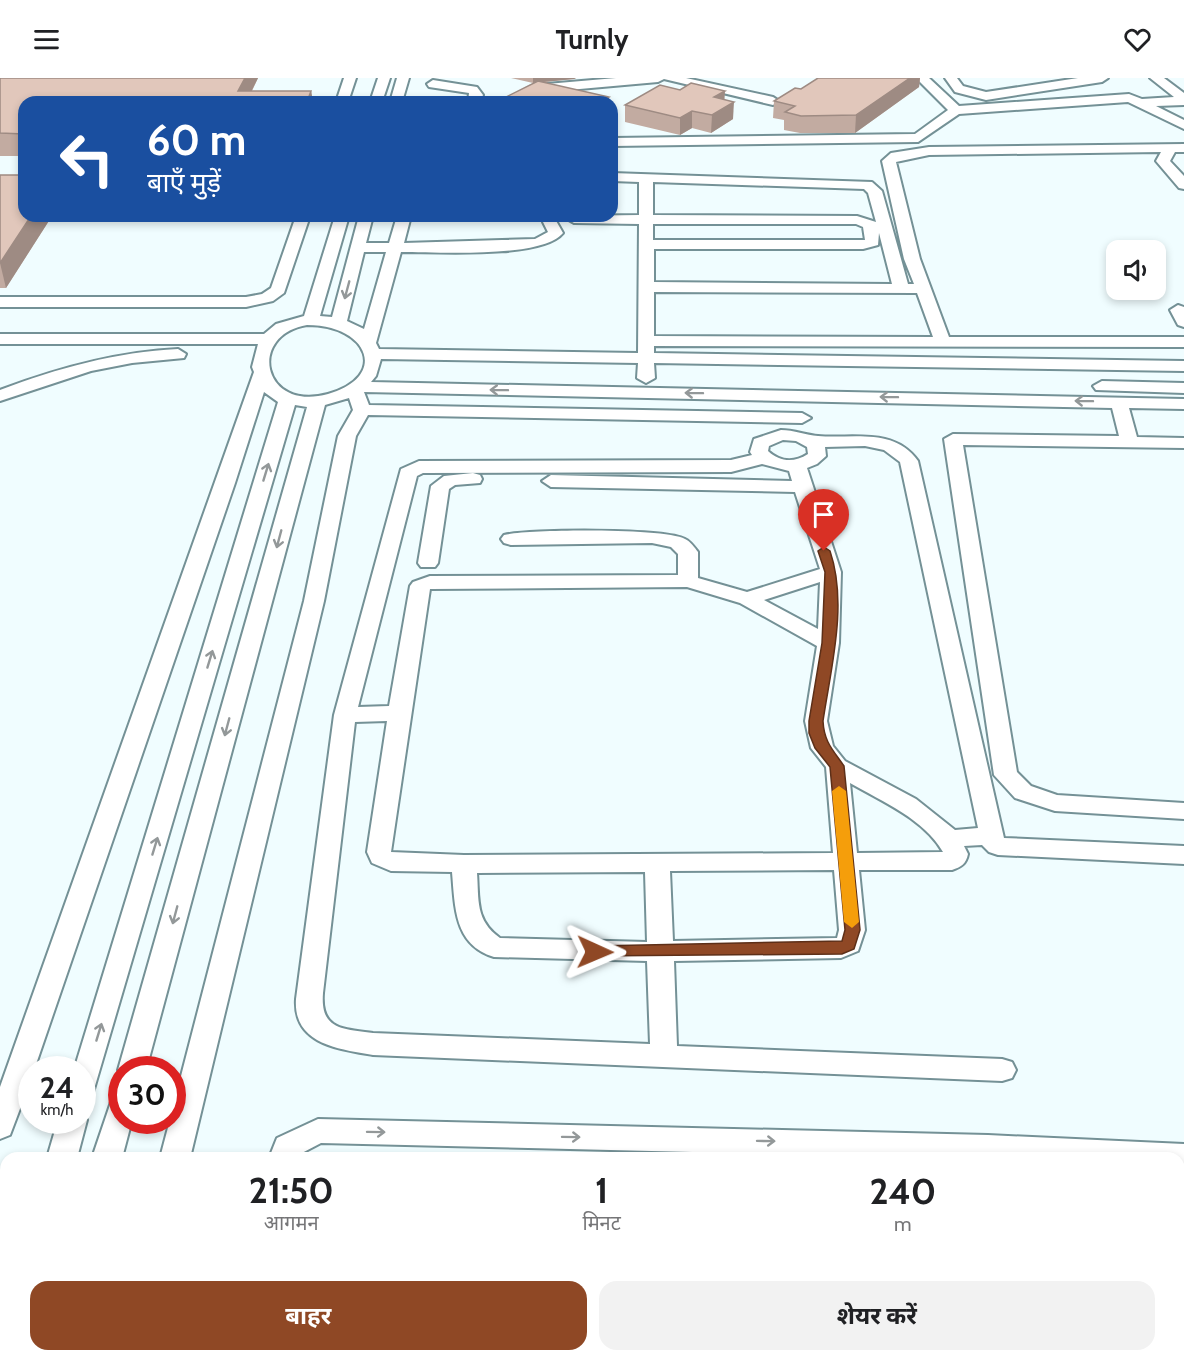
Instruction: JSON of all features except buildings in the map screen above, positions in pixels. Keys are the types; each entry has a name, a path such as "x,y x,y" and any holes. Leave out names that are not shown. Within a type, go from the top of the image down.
{"street":[{"path":"344,96 350,78"},
{"path":"378,96 384,78"},
{"path":"398,96 403,78"},
{"path":"534,89 658,78"},
{"path":"669,78 773,101"},
{"path":"922,78 956,110"},
{"path":"951,78 959,89 986,96 1102,78"},
{"path":"1158,79 1179,79"},
{"path":"1158,79 1184,100"},
{"path":"432,85 473,90 477,96"},
{"path":"618,142 918,138 956,110 1081,99 1129,98 1144,102 1184,100"},
{"path":"1144,102 1171,121 1184,125"},
{"path":"1177,148 1163,161 1184,185"},
{"path":"942,340 922,290 889,161 896,156 929,151 1177,148"},
{"path":"618,177 867,185 875,191 902,288"},
{"path":"646,178 648,219 645,287 646,378"},
{"path":"618,219 857,220 870,224 873,242 863,245 647,244"},
{"path":"0,302 246,302 267,298 278,290 301,222"},
{"path":"311,320 340,222"},
{"path":"338,323 364,222"},
{"path":"370,349 403,222"},
{"path":"358,248 514,246 539,243 556,234 550,222"},
{"path":"645,287 922,290"},
{"path":"0,396 52,375 106,361 152,354 267,349 311,320 338,323 357,330 370,349 373,364 361,390 347,436 314,601 176,1152"},
{"path":"0,328 267,349"},
{"path":"0,339 267,349"},
{"path":"647,350 942,340 1184,344"},
{"path":"1184,344 1180,350 1184,357"},
{"path":"267,349 273,392 287,401 317,401 361,390 646,378 1149,395 1184,404"},
{"path":"0,1127 226,483 267,349"},
{"path":"370,349 647,350 1184,366"},
{"path":"361,390 774,394 1119,402 1184,387"},
{"path":"361,390 794,430 878,443 903,451 909,461 989,836 998,846 1184,855"},
{"path":"774,394 794,430 818,451 817,456 797,465 777,464 762,457 759,452 760,443 794,430"},
{"path":"794,430 804,395"},
{"path":"92,1056 287,401"},
{"path":"136,1056 317,401"},
{"path":"1119,402 1129,442"},
{"path":"1184,443 953,439 1006,775 1023,792 1055,803 1184,811"},
{"path":"762,457 750,463 730,466 414,468 408,473 345,715 312,977 310,1004 312,1021 324,1032 345,1039 373,1044 1002,1070"},
{"path":"797,465 831,572 828,643 816,721 816,733 822,748 837,766 908,804 943,831 957,857 952,861 657,861 464,864 392,862 381,857 379,852 397,713 419,589 424,583 687,581 747,600 828,643"},
{"path":"428,563 440,486 451,480 803,488"},
{"path":"511,539 652,537 678,543 688,552 687,581"},
{"path":"747,600 831,572"},
{"path":"345,715 397,713"},
{"path":"464,864 468,916 476,934 494,947 661,952 842,948 849,944 852,938 837,766"},
{"path":"948,839 989,836"},
{"path":"657,861 664,1056"},
{"path":"286,1152 287,1147 318,1131 988,1152"},
{"path":"64,1152 69,1134"},
{"path":"109,1152 114,1134"}],"slow traffic":[{"path":"839,791 844,862 852,922"}],"route":[{"path":"595,952 842,948 849,944 852,930 837,766 822,748 816,733 828,643 831,572 824,551"}]}
